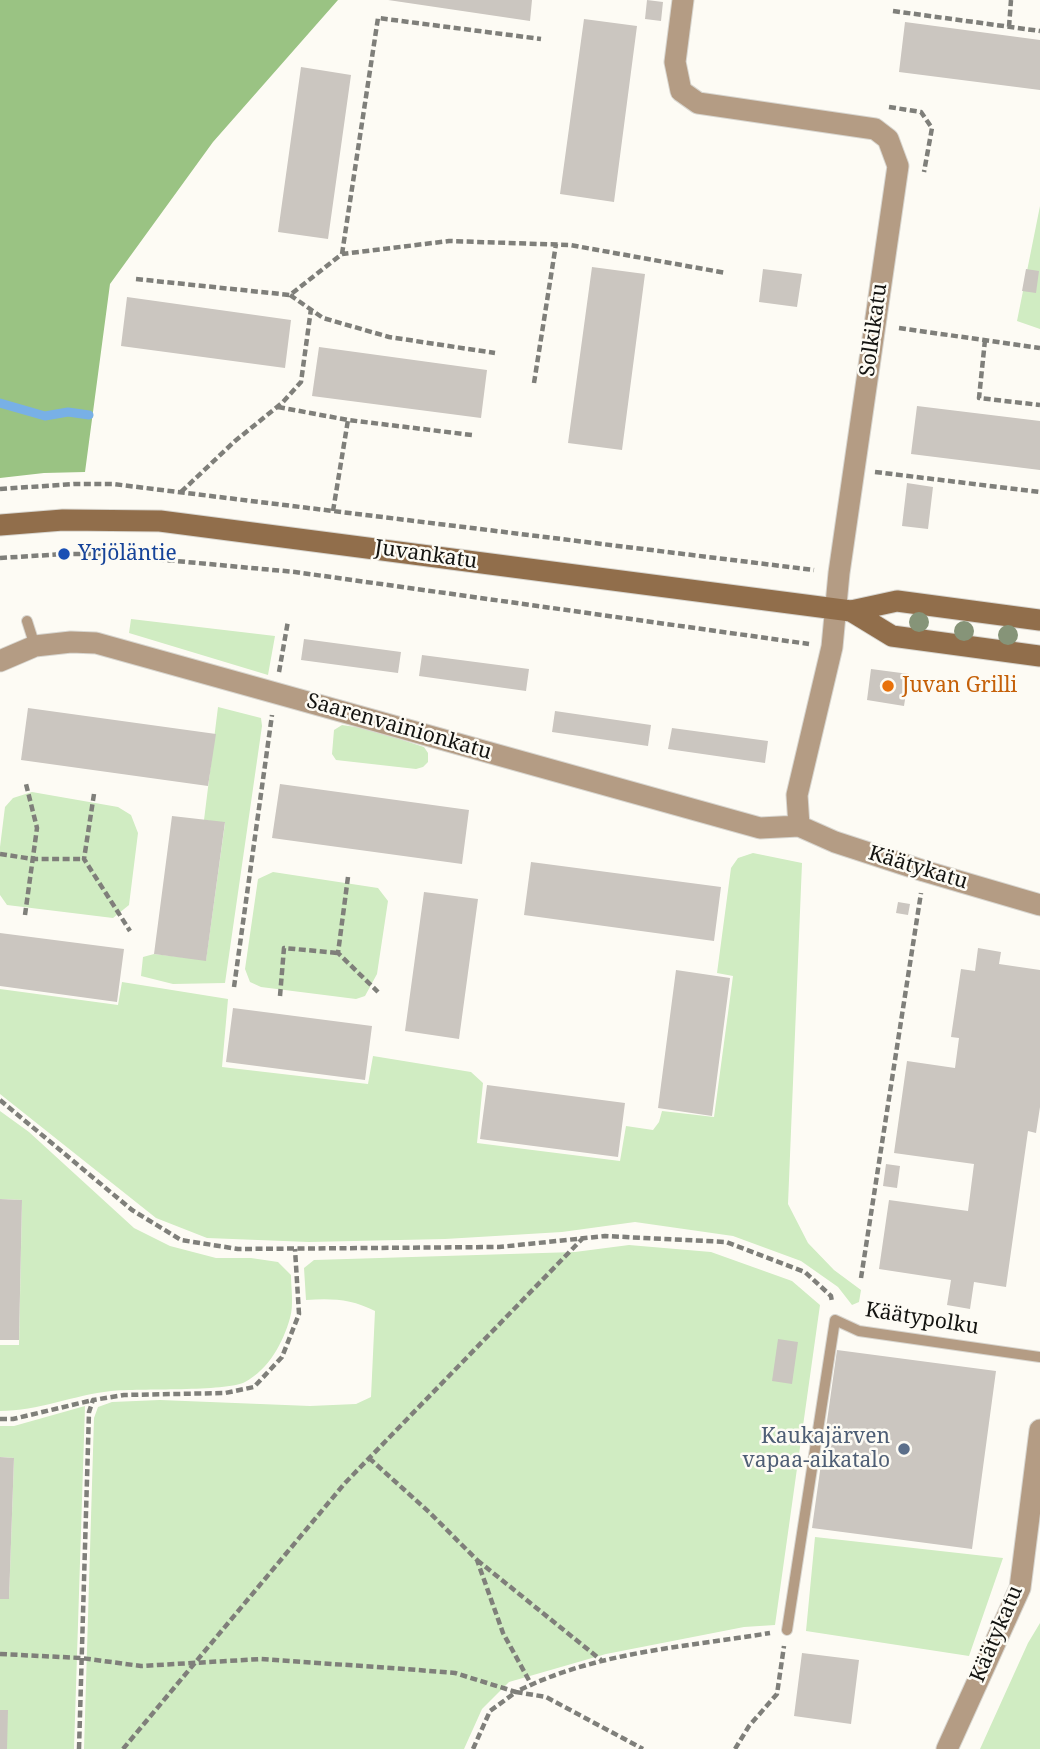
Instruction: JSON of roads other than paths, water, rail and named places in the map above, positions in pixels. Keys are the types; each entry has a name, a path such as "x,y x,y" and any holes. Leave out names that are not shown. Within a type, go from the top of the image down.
{"main road":[{"name":"Juvankatu","path":"0,525 63,520 160,521 843,610 897,601 1040,620"},
{"name":"Juvankatu","path":"843,610 892,636 1040,656"}],"street":[{"name":"Solkikatu","path":"683,0 675,62 681,91 698,103 875,129 888,139 898,166 839,573 843,610 797,795 799,825"},
{"name":"Saarenvainionkatu","path":"0,662 35,646 71,642 96,643 760,828 799,825"},
{"name":"Käätykatu","path":"799,825 835,842 1040,905"},
{"name":"Käätykatu","path":"947,1749 1020,1588 1040,1430"}],"lane":[{"path":"27,621 35,646"},
{"name":"Käätypolku","path":"787,1630 835,1320 859,1331 1040,1357"}],"waterway":[{"path":"0,403 45,416 68,412 89,415"}],"place":[{"name":"Yrjöläntie","path":"64,554"},
{"name":"Juvan Grilli","path":"888,686"},
{"name":"Kaukajärven vapaa-aikatalo","path":"904,1449"}]}
